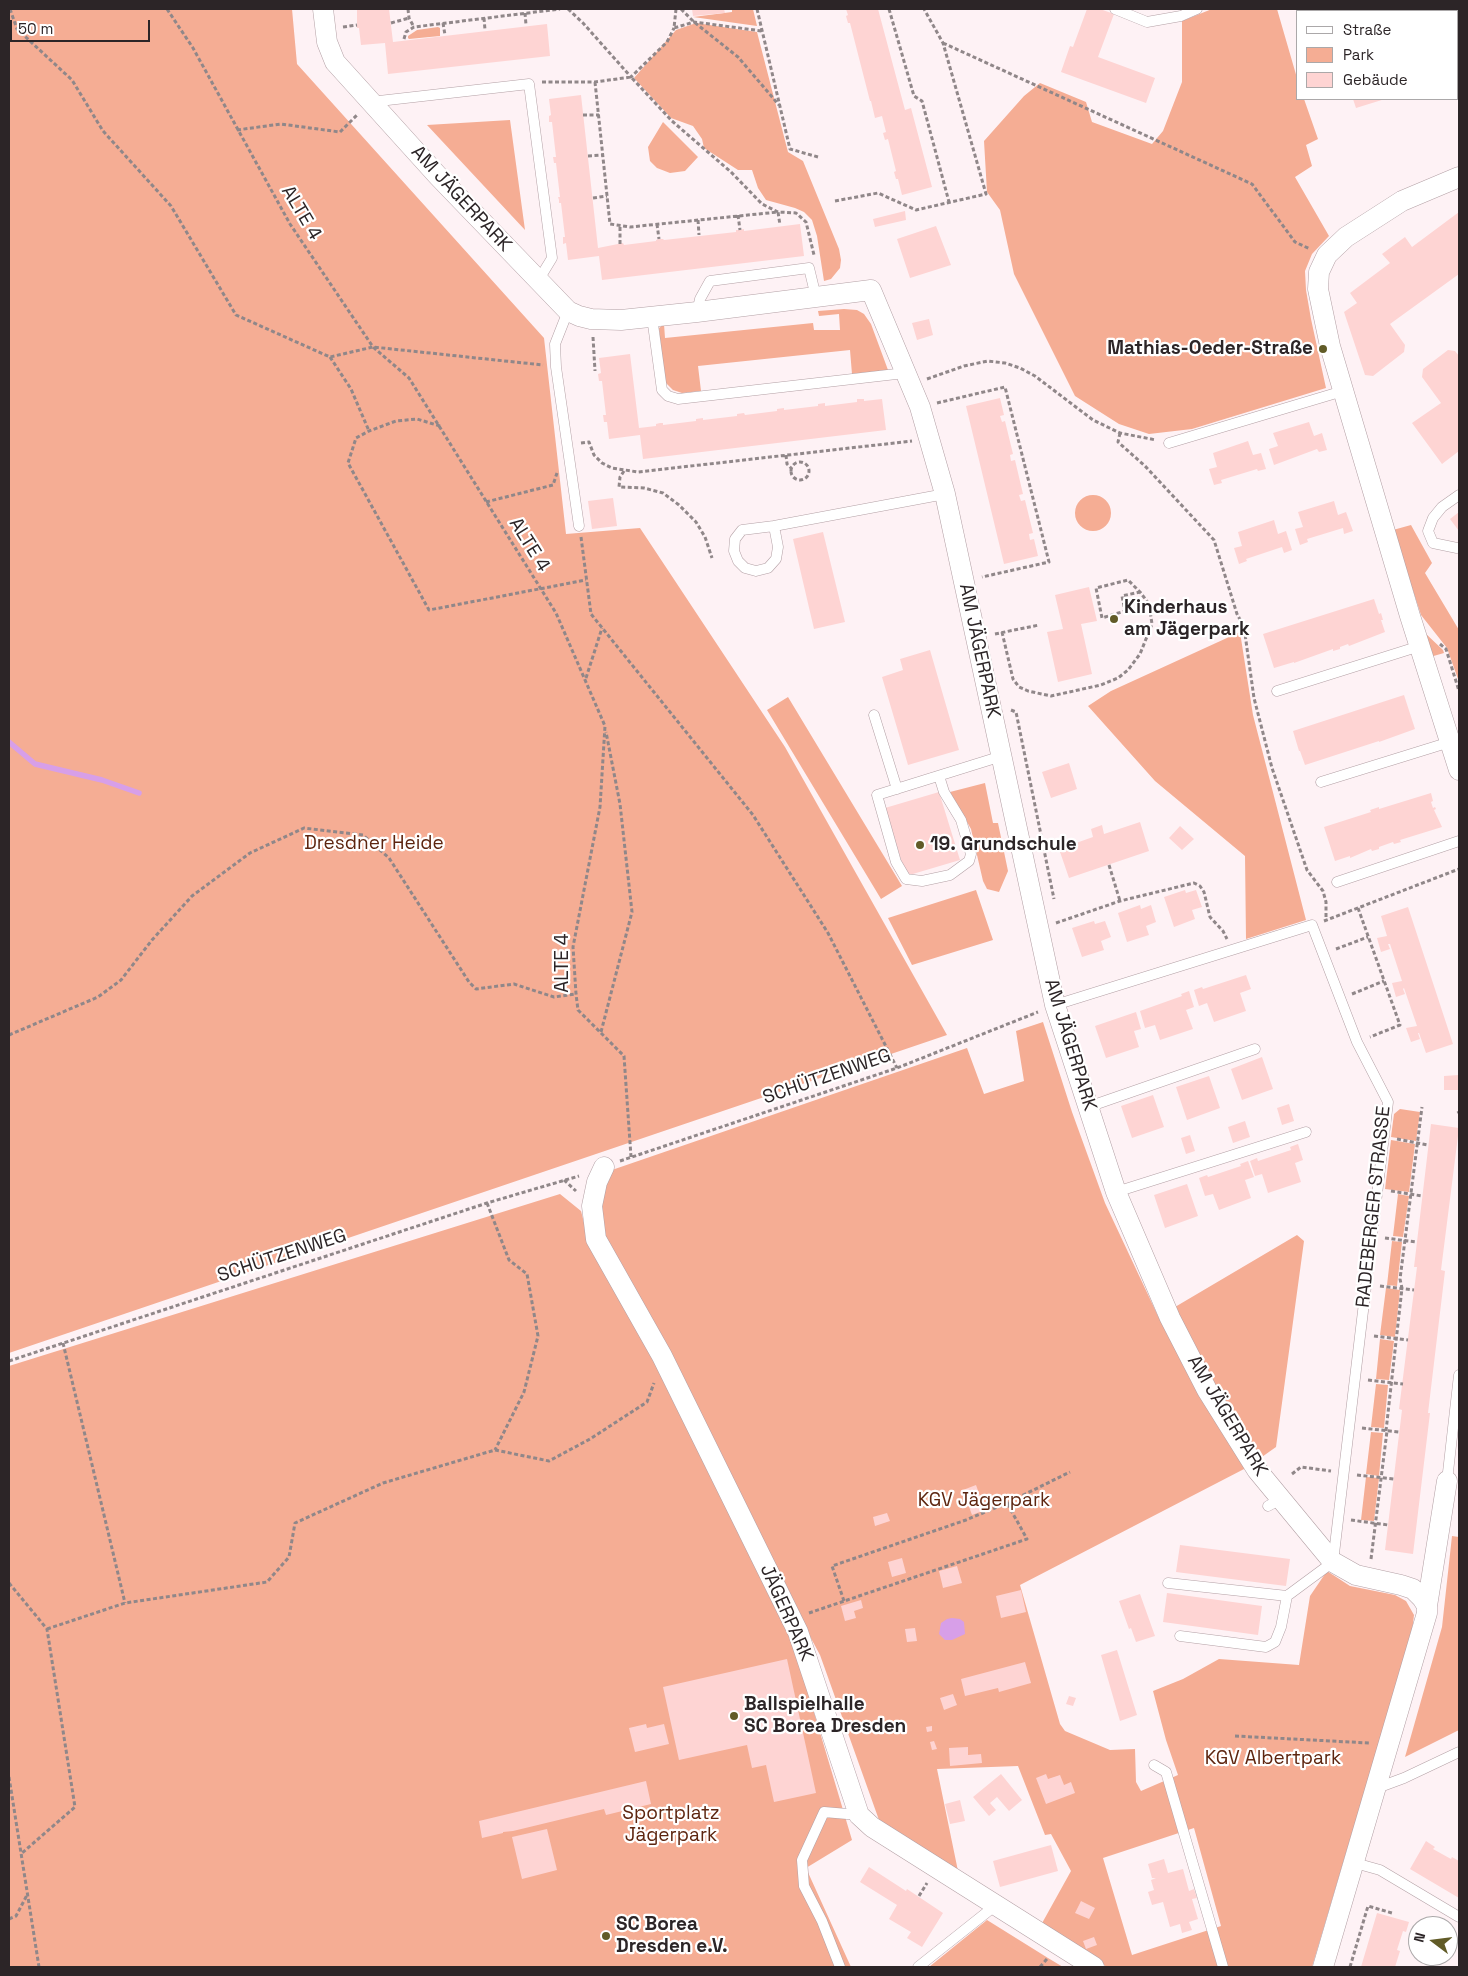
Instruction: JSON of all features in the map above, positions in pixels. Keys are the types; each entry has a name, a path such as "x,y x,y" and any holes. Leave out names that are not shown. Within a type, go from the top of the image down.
{"street":[{"name":"AM JÄGERPARK","path":"323,9 327,42 335,62 370,102 568,311 591,319 621,320 871,290 920,407 945,494 1055,1005 1116,1192 1170,1318 1208,1390 1257,1470 1274,1503 1333,1562 1356,1575 1413,1589 1427,1606"},
{"path":"1459,177 1402,201 1346,237 1327,255 1319,272 1318,290 1330,346 1459,770"},
{"name":"JÄGERPARK","path":"604,1167 597,1182 592,1206 596,1239 662,1356 798,1632 860,1816"},
{"path":"1323,1967 1427,1613 1447,1481"},
{"path":"860,1816 872,1827 1094,1967"}],"lane":[{"path":"1114,9 1147,22 1181,16 1197,9"},
{"path":"370,102 529,84 552,258 538,281"},
{"path":"697,312 700,299 710,281 809,268 816,298"},
{"path":"568,311 555,344 556,367 580,526"},
{"path":"652,317 662,390 668,396 678,399 908,379"},
{"path":"1169,443 1344,391"},
{"path":"774,526 778,547 776,559 768,568 756,571 745,568 738,561 734,551 735,539 742,530 774,526 945,494"},
{"path":"1457,548 1433,543 1428,531 1433,518 1442,507 1459,495"},
{"path":"1277,690 1420,646"},
{"path":"874,715 897,789"},
{"path":"1321,782 1450,742"},
{"path":"939,776 944,792 961,820 972,854 969,861 950,874 922,881 906,879 902,876 886,831 877,795 1002,756"},
{"path":"1337,882 1459,841"},
{"name":"RADEBERGER STRASSE","path":"1055,1005 1312,925 1357,1042 1388,1102 1333,1562"},
{"path":"1088,1107 1254,1049"},
{"path":"1116,1192 1306,1132"},
{"path":"1447,1481 1459,1374"},
{"path":"1180,1636 1266,1647 1275,1642 1281,1627 1287,1596 1333,1562"},
{"path":"1168,1582 1287,1596"},
{"path":"1377,1788 1404,1778 1459,1752"},
{"path":"1154,1765 1166,1772 1223,1967"},
{"path":"840,1967 822,1921 804,1886 802,1860 824,1812 860,1816"},
{"path":"1355,1862 1380,1870 1459,1917"},
{"path":"918,1967 996,1905"}],"path":[{"path":"10,9 16,29 72,80 104,131 171,206 236,315 330,357 351,389 369,430"},
{"name":"ALTE 4","path":"167,9 193,48 290,224 372,347 409,378 441,426 556,613 605,726 600,807 573,947 578,1010 624,1056 631,1158"},
{"path":"408,9 409,18 414,27"},
{"path":"404,39 406,32 414,27 560,9"},
{"path":"568,9 672,121 731,172 762,204 778,212"},
{"path":"529,84 544,82 595,82 631,77 667,42 674,28 676,9"},
{"path":"681,9 694,22 738,56 780,105"},
{"path":"757,9 790,149 818,157"},
{"path":"889,9 914,96 922,101 949,202"},
{"path":"835,201 878,193 916,210 986,194 943,43 924,9"},
{"path":"525,13 526,25"},
{"path":"391,23 409,18"},
{"path":"484,18 485,30"},
{"path":"674,28 694,22 762,30"},
{"path":"443,23 445,35"},
{"path":"943,43 1252,184 1294,242 1327,255"},
{"path":"595,82 610,224 630,226 738,215 796,212 806,222 815,259"},
{"path":"237,130 281,124 340,132 370,102"},
{"path":"583,115 599,114"},
{"path":"588,156 603,155"},
{"path":"592,198 607,196"},
{"path":"778,212 780,226"},
{"path":"738,215 740,230"},
{"path":"698,220 699,235"},
{"path":"657,224 659,239"},
{"path":"620,225 620,244"},
{"path":"330,357 372,347 556,367"},
{"path":"593,347 595,371"},
{"path":"908,379 988,361 1005,363 1035,376 1093,420 1120,433 1169,443"},
{"path":"920,407 1005,387 1049,562 964,581"},
{"path":"441,426 417,419 396,421 369,430 356,438 348,463 429,610 586,580"},
{"path":"1120,433 1118,442 1145,466 1214,540 1244,627 1254,698 1272,768 1307,870 1323,891 1326,902 1326,920"},
{"path":"568,444 589,442 594,455 602,463 624,471 638,472 930,439"},
{"path":"786,455 787,464 791,468 791,475 796,480 804,479 808,473 807,466 801,462 791,468"},
{"path":"486,502 553,485 560,464 570,462"},
{"path":"624,471 620,477 619,487 644,488 663,493 696,522 705,537 712,558"},
{"path":"580,526 591,614 753,815 828,933 896,1068"},
{"path":"1002,632 1014,679 1020,687 1028,691 1051,696 1101,685 1118,678 1128,670 1140,654 1152,624 1149,604 1140,592 1128,580 1096,588 1102,618 1125,611 1122,596 1140,592"},
{"path":"977,637 1039,624"},
{"path":"586,679 602,628"},
{"path":"600,1033 632,912 620,804 605,726"},
{"path":"9,1035 98,997 121,980 152,940 192,896 250,853 304,828 363,835 389,858 469,982 476,989 514,984 554,997 576,994"},
{"path":"1109,864 1120,902"},
{"path":"1331,918 1459,869"},
{"path":"1038,929 1120,902 1194,883 1200,886 1204,892 1210,917 1223,931 1232,949"},
{"path":"1358,908 1400,1025 1370,1037"},
{"path":"1347,945 1368,938"},
{"path":"1354,993 1384,981"},
{"name":"SCHÜTZENWEG","path":"604,1167 896,1068 1055,1005"},
{"path":"1371,1559 1382,1478 1390,1383 1402,1288 1400,1279 1404,1240 1422,1107"},
{"path":"1404,1141 1428,1145"},
{"name":"SCHÜTZENWEG","path":"9,1361 487,1202 564,1180"},
{"path":"1391,1191 1422,1196"},
{"path":"487,1202 508,1260 528,1274 538,1336 524,1392 495,1450"},
{"path":"1372,1237 1416,1242"},
{"path":"1367,1284 1414,1290"},
{"path":"1360,1334 1408,1340"},
{"path":"63,1343 125,1603"},
{"path":"47,1629 125,1603 267,1582 289,1557 295,1524 383,1483 495,1450 549,1461 590,1439 647,1402 662,1356"},
{"path":"1355,1378 1402,1384"},
{"path":"1349,1427 1399,1432"},
{"path":"1292,1474 1301,1467 1394,1479"},
{"path":"844,1601 832,1566 966,1520 1007,1503 1070,1472"},
{"path":"792,1619 1027,1539 1007,1503"},
{"path":"1358,1521 1388,1525"},
{"path":"9,1583 47,1629 75,1807 22,1853"},
{"path":"1235,1736 1390,1744"},
{"path":"9,1777 39,1967"},
{"path":"919,1896 928,1883 930,1885"},
{"path":"9,1920 16,1916 27,1895"},
{"path":"1350,1967 1368,1906 1392,1913"}],"green space":[{"name":"Dresdner Heide","path":"9,9 292,9 297,64 544,338 566,534 640,528 785,747 947,1035 9,1353"},
{"path":"732,9 753,9 757,26 693,17 732,12"},
{"path":"1212,9 1277,9 1296,75 1296,100 1304,100 1318,139 1306,145 1312,166 1295,177 1329,236 1312,254 1305,271 1311,319 1326,388 1192,429 1149,434 1119,424 1075,396 1014,274 1000,210 987,192 984,141 1024,96 1040,83 1086,102 1092,122 1152,144 1163,131 1182,82 1182,21"},
{"path":"696,23 757,32 788,152 803,161 839,249 840,268 831,279 824,281 817,236 812,220 804,212 795,208 766,200 758,188 752,170 738,170 704,148 702,139 693,126 671,118 634,78 676,30"},
{"path":"440,28 440,36 408,38 417,30"},
{"path":"510,120 525,230 427,125"},
{"path":"663,122 698,157 685,171 670,173 657,168 650,161 648,147"},
{"path":"857,310 864,314 871,324 888,370 852,374 850,350 698,366 701,391 682,393 673,390 664,381 659,328 664,324 665,338 813,323 814,330 840,330 839,314 819,316 818,311"},
{"path":"1093,495 1105,501 1111,513 1105,525 1093,531 1081,525 1075,513 1081,501"},
{"path":"1411,525 1432,563 1425,573 1459,630 1459,682 1447,648 1421,615 1393,530"},
{"path":"1240,632 1253,715 1306,920 1246,939 1245,856 1155,781 1088,706 1111,691"},
{"path":"1424,632 1443,650 1444,653 1430,657"},
{"path":"788,697 902,886 881,899 767,710"},
{"path":"985,783 993,823 998,823 1008,871 999,892 987,889 983,881 971,829 950,792"},
{"path":"976,890 993,940 912,965 888,918"},
{"path":"1043,1022 1072,1112 1105,1203 1158,1316 1246,1468 1020,1585 1060,1724 1065,1731 1110,1750 1135,1749 1136,1782 1141,1791 1178,1775 1166,1740 1153,1691 1183,1679 1219,1659 1299,1665 1310,1596 1327,1571 1350,1586 1395,1595 1406,1601 1414,1615 1412,1632 1312,1967 1107,1967 1041,1925 1071,1871 1051,1834 1045,1835 1018,1766 937,1769 958,1871 879,1820 820,1655 736,1499 603,1235 600,1202 609,1171 967,1048 984,1094 1024,1081 1016,1031","holes":["1194,1828 1221,1926 1132,1955 1103,1858"]},
{"path":"1400,1109 1420,1112 1416,1141 1391,1137 1394,1114"},
{"path":"1391,1140 1415,1144 1409,1192 1385,1189"},
{"name":"Sportplatz Jägerpark","path":"560,1194 581,1211 589,1242 652,1353 791,1635 852,1840 806,1868 851,1967 9,1967 9,1366"},
{"path":"1398,1194 1409,1196 1403,1237 1393,1236"},
{"path":"1297,1235 1304,1241 1276,1447 1259,1459 1215,1387 1175,1307"},
{"path":"1392,1241 1402,1242 1397,1286 1387,1285"},
{"path":"1386,1288 1400,1290 1395,1337 1380,1335"},
{"path":"1380,1339 1394,1341 1389,1380 1376,1379"},
{"path":"1376,1384 1388,1385 1384,1428 1371,1427"},
{"path":"1371,1432 1383,1433 1379,1476 1366,1474"},
{"path":"1366,1477 1379,1478 1374,1521 1361,1520"},
{"path":"1452,1536 1459,1537 1459,1730 1405,1757 1442,1627"},
{"path":"987,1920 1048,1958 1063,1967 929,1967"}],"shaded area":[{"path":"952,1618 960,1619 964,1622 965,1634 952,1640 945,1640 939,1634 941,1623"}],"building":[{"path":"357,9 389,9 393,42 547,24 550,56 388,74 385,43 361,45 359,28 357,28"},
{"path":"692,9 724,9 725,13 693,16"},
{"path":"846,9 878,9 905,110 911,108 932,187 902,195 894,172 896,171 888,139 885,140 883,133 886,132 882,116 875,118 850,23 848,23 846,16 848,15"},
{"path":"1087,9 1100,9 1114,14 1098,57 1155,78 1146,103 1061,72 1070,46 1073,47"},
{"path":"1305,9 1412,10 1306,10"},
{"path":"581,95 598,248 623,243 624,245 659,239 664,240 736,232 736,230 744,229 744,231 800,224 804,256 602,280 599,256 568,260 566,243 563,244 563,237 565,237 561,203 559,203 558,197 560,197 556,163 554,163 553,157 556,157 552,122 549,122 549,116 551,115 549,99"},
{"path":"1353,100 1382,100 1356,108"},
{"path":"905,211 906,220 875,227 873,219"},
{"path":"1459,212 1459,274 1390,324 1405,345 1404,352 1373,376 1365,375 1344,312 1357,303 1350,293 1390,263 1382,254 1405,237 1412,247"},
{"path":"936,226 951,265 910,278 897,239"},
{"path":"929,319 933,335 917,340 912,323"},
{"path":"1448,350 1455,351 1459,356 1459,451 1442,464 1412,423 1441,403 1422,377 1423,369"},
{"path":"630,354 639,428 656,426 656,424 660,423 663,423 663,425 696,421 696,419 703,418 703,420 737,416 737,414 744,413 745,415 777,411 777,409 784,408 784,410 818,406 818,404 825,403 825,406 857,402 857,399 864,399 864,401 882,399 886,430 643,459 640,435 609,439 607,422 604,422 603,415 606,415 602,381 599,381 598,374 601,373 599,358"},
{"path":"1000,398 1004,415 1000,416 1002,422 1005,421 1013,454 1010,455 1011,461 1015,460 1023,494 1019,495 1021,501 1025,500 1033,533 1029,534 1030,540 1034,539 1038,556 1004,564 966,406"},
{"path":"1309,422 1314,436 1322,433 1327,450 1319,452 1317,449 1274,465 1269,449 1278,446 1273,433"},
{"path":"1248,441 1253,455 1261,453 1266,469 1258,471 1257,469 1221,480 1222,483 1214,485 1209,469 1217,467 1213,453"},
{"path":"613,498 617,526 592,529 588,501"},
{"path":"1334,501 1338,515 1346,512 1353,531 1344,534 1343,528 1307,539 1308,542 1300,545 1295,529 1303,527 1298,512"},
{"path":"1459,512 1459,531 1450,519"},
{"path":"1274,520 1278,534 1286,531 1292,550 1284,553 1282,547 1246,559 1247,561 1239,564 1234,548 1242,546 1238,532"},
{"path":"823,532 845,622 814,629 793,539"},
{"name":"Kinderhaus am Jägerpark","path":"1089,587 1097,621 1081,624 1092,674 1058,682 1047,632 1063,629 1055,595"},
{"path":"1374,599 1379,614 1381,613 1385,632 1349,646 1348,644 1340,647 1340,649 1333,651 1333,649 1274,668 1263,634"},
{"path":"930,650 959,750 908,765 882,677 903,670 900,659"},
{"path":"1404,695 1415,729 1305,765 1293,731"},
{"path":"1069,763 1077,789 1051,798 1042,772"},
{"path":"939,792 960,860 906,876 885,808"},
{"path":"1431,793 1433,801 1431,802 1433,808 1435,807 1436,809 1434,810 1442,827 1400,840 1401,842 1394,844 1393,842 1379,847 1379,849 1372,851 1371,849 1350,858 1350,856 1335,861 1324,827 1371,812 1370,810 1379,807 1379,809"},
{"path":"1140,822 1149,851 1069,878 1059,849 1093,837 1091,829 1102,825 1104,834"},
{"path":"1180,826 1194,839 1182,850 1169,838"},
{"path":"1185,890 1186,893 1196,890 1202,907 1192,910 1195,919 1174,927 1164,897"},
{"path":"1140,905 1141,909 1151,905 1156,922 1146,926 1149,935 1127,942 1118,913"},
{"path":"1408,907 1453,1044 1426,1053 1419,1033 1420,1039 1411,1042 1406,1028 1417,1026 1404,988 1405,994 1396,997 1392,983 1402,981 1390,944 1388,944 1390,949 1381,952 1377,938 1387,936 1381,916"},
{"path":"1094,921 1095,924 1105,921 1111,937 1101,941 1104,950 1082,957 1072,928"},
{"path":"1246,975 1251,989 1240,993 1246,1011 1214,1022 1207,1003 1199,1006 1194,990 1202,987 1203,989"},
{"path":"1189,991 1194,1007 1186,1010 1193,1029 1160,1040 1155,1025 1145,1028 1140,1011 1182,996 1181,994"},
{"path":"1136,1012 1141,1029 1134,1031 1139,1047 1106,1058 1095,1026"},
{"path":"1262,1057 1273,1089 1242,1100 1231,1069"},
{"path":"1459,1075 1458,1090 1444,1090 1444,1076"},
{"path":"1209,1076 1220,1108 1187,1120 1176,1087"},
{"path":"1153,1095 1164,1127 1132,1138 1121,1106"},
{"path":"1289,1104 1294,1121 1282,1125 1277,1108"},
{"path":"1245,1121 1250,1137 1233,1143 1228,1127"},
{"path":"1431,1124 1459,1128 1441,1270 1445,1271 1413,1554 1385,1550 1402,1410 1399,1409 1417,1267 1414,1267"},
{"path":"1190,1135 1195,1151 1186,1154 1181,1138"},
{"path":"1298,1144 1303,1160 1295,1163 1301,1182 1268,1193 1262,1174 1255,1176 1250,1161 1257,1158 1258,1161 1291,1150 1290,1147"},
{"path":"1248,1161 1254,1177 1245,1180 1251,1198 1219,1210 1213,1194 1205,1196 1199,1178 1207,1175 1208,1177 1241,1166 1240,1164"},
{"path":"1187,1184 1198,1216 1165,1228 1154,1195"},
{"path":"976,1485 985,1510 972,1515 963,1490"},
{"path":"887,1513 890,1521 875,1526 873,1517"},
{"path":"1180,1545 1290,1559 1286,1586 1176,1572"},
{"path":"902,1558 906,1573 892,1577 888,1562"},
{"path":"957,1566 962,1583 943,1588 939,1571"},
{"path":"1021,1590 1026,1612 1001,1618 996,1596"},
{"path":"1167,1593 1262,1606 1258,1635 1163,1622"},
{"path":"1140,1594 1155,1636 1136,1642 1119,1601"},
{"path":"861,1600 863,1608 854,1611 856,1618 845,1621 841,1606"},
{"path":"915,1628 917,1641 907,1642 905,1629"},
{"path":"1117,1650 1137,1715 1120,1721 1101,1655"},
{"name":"Ballspielhalle SC Borea Dresden","path":"787,1659 816,1793 774,1802 766,1765 752,1768 747,1745 679,1760 663,1687"},
{"path":"1025,1662 1031,1683 999,1692 998,1688 965,1696 961,1679"},
{"path":"953,1694 957,1705 944,1710 940,1698"},
{"path":"1069,1696 1076,1698 1073,1706 1066,1704"},
{"path":"646,1724 647,1728 664,1724 669,1744 635,1752 629,1728"},
{"path":"932,1726 932,1731 927,1732 926,1727"},
{"path":"934,1741 937,1749 932,1750 930,1742"},
{"path":"968,1747 968,1755 981,1754 982,1763 950,1766 949,1748"},
{"path":"1001,1774 1022,1800 1009,1811 997,1797 990,1803 996,1810 989,1816 973,1797"},
{"path":"1046,1774 1048,1779 1060,1775 1064,1785 1071,1782 1075,1793 1046,1804 1036,1778"},
{"path":"646,1781 651,1804 606,1815 604,1809 482,1838 479,1821"},
{"path":"960,1800 965,1821 950,1824 945,1804"},
{"path":"547,1829 557,1870 522,1879 512,1837"},
{"path":"1426,1841 1435,1847 1433,1849 1451,1859 1452,1857 1459,1861 1459,1898 1410,1869"},
{"path":"1051,1845 1058,1871 1000,1887 993,1861"},
{"path":"1164,1859 1168,1873 1183,1869 1189,1891 1194,1889 1197,1898 1192,1899 1198,1919 1189,1922 1192,1930 1182,1933 1180,1924 1170,1927 1163,1902 1152,1905 1148,1892 1154,1890 1151,1880 1156,1878 1152,1878 1148,1864"},
{"path":"869,1867 943,1913 922,1947 907,1938 911,1932 889,1919 897,1905 860,1882"},
{"path":"1081,1901 1095,1908 1089,1919 1075,1913"},
{"path":"1377,1913 1408,1922 1406,1932 1403,1931 1397,1950 1400,1951 1395,1967 1361,1967"},
{"path":"1094,1937 1097,1945 1086,1949 1083,1941"}],"waterway":[{"path":"9,742 35,764 102,780 139,793"}],"place":[{"name":"Mathias-Oeder-Straße","path":"1323,349"},
{"name":"Kinderhaus am Jägerpark","path":"1114,619"},
{"name":"19. Grundschule","path":"920,845"},
{"name":"Ballspielhalle SC Borea Dresden","path":"734,1716"},
{"name":"SC Borea Dresden e.V.","path":"606,1936"}],"park label":[{"name":"KGV Jägerpark","path":"984,1501"},
{"name":"KGV Albertpark","path":"1273,1759"}]}
